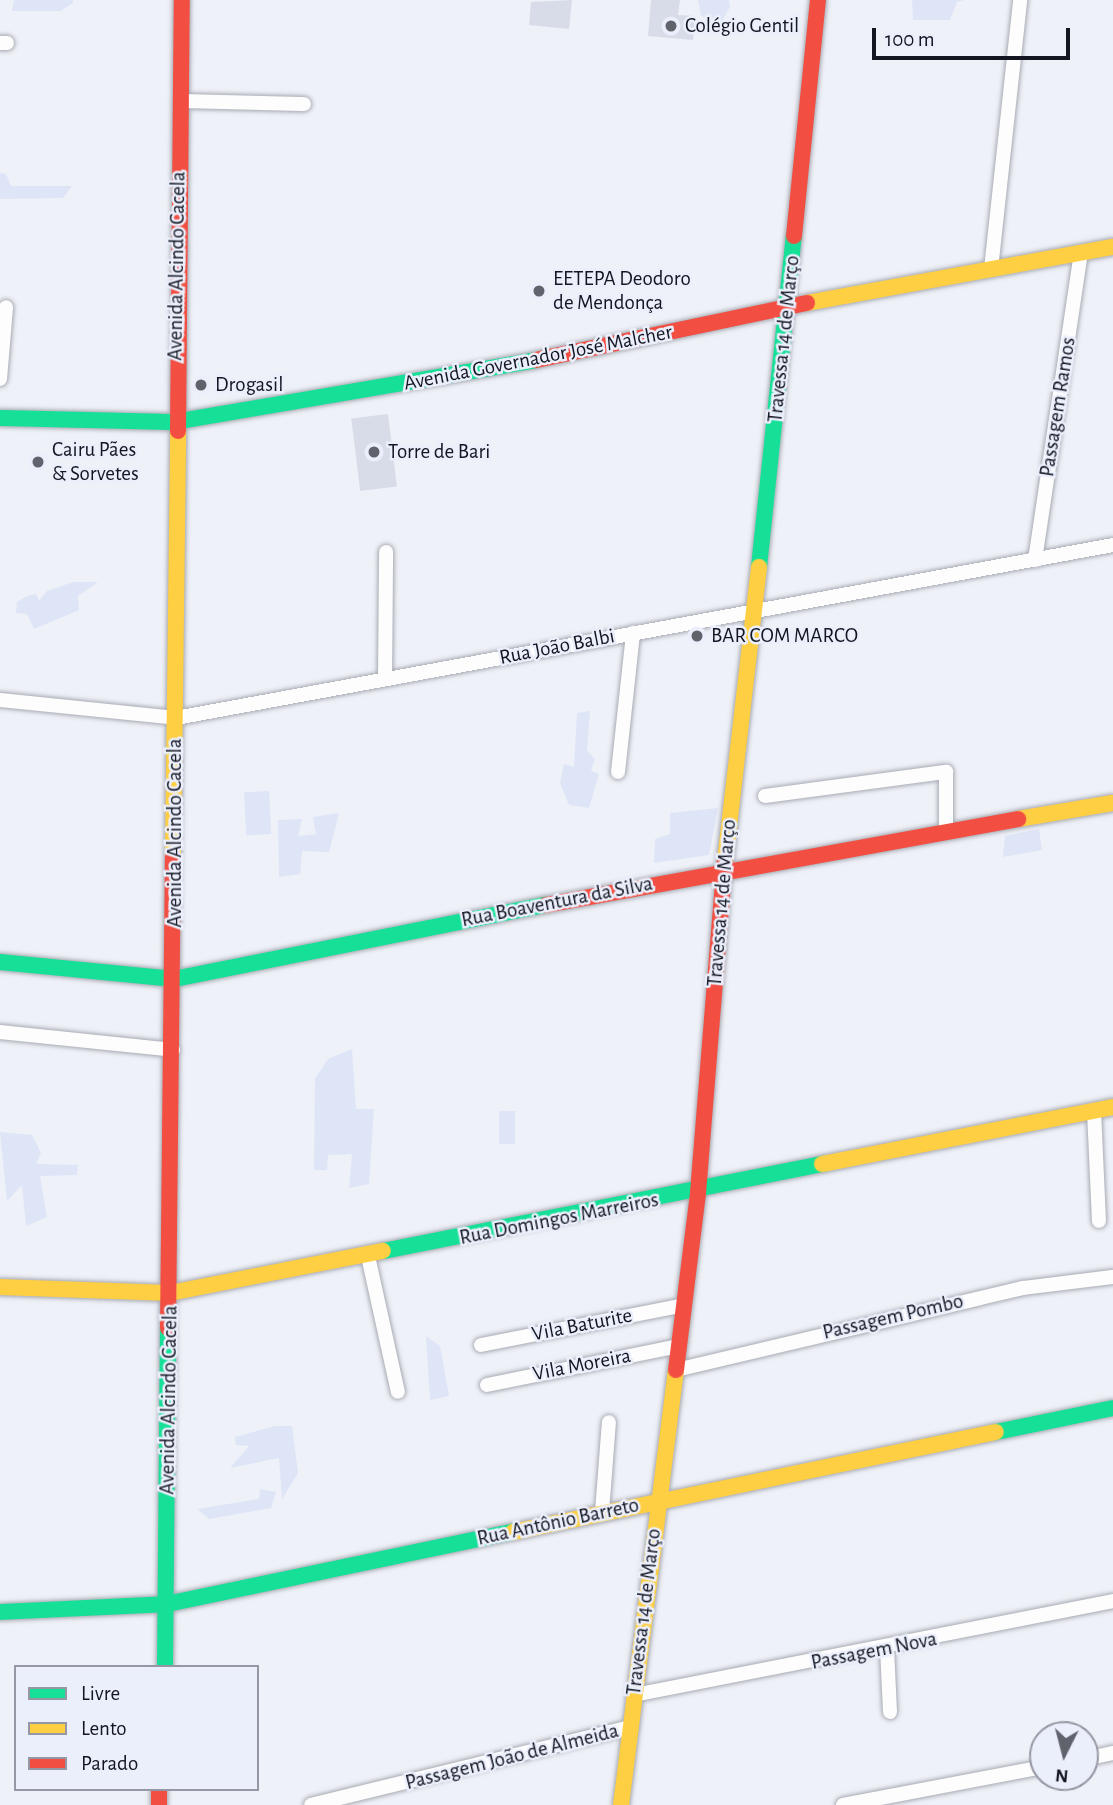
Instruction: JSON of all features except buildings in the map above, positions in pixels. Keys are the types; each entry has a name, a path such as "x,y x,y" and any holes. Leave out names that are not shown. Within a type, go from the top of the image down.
{"street":[{"name":"Avenida Alcindo Cacela","path":"165,1665 176,718 174,422 182,0"},
{"name":"Travessa 14 de Março","path":"621,1805 698,1193 724,869 751,610 788,307 818,0"},
{"path":"991,269 1020,0"},
{"path":"180,101 304,104"},
{"name":"Avenida Governador José Malcher","path":"0,418 174,422 579,353 788,307 1113,247"},
{"name":"Passagem Ramos","path":"1035,560 1081,254"},
{"path":"0,379 6,307"},
{"name":"Rua João Balbi","path":"0,700 176,718 1113,545"},
{"path":"386,552 386,679"},
{"path":"618,772 633,633"},
{"path":"765,796 946,772 946,831"},
{"name":"Rua Boaventura da Silva","path":"0,962 174,979 724,869 1113,803"},
{"path":"0,1032 173,1051"},
{"name":"Rua Domingos Marreiros","path":"0,1287 170,1293 698,1193 1113,1107"},
{"path":"1094,1111 1099,1221"},
{"path":"368,1256 398,1392"},
{"name":"Passagem Pombo","path":"676,1370 1023,1288 1113,1277"},
{"name":"Vila Baturite","path":"481,1345 684,1306"},
{"name":"Vila Moreira","path":"487,1385 678,1346"},
{"name":"Rua Antônio Barreto","path":"0,1612 167,1604 1113,1408"},
{"path":"602,1512 609,1422"},
{"name":"Passagem Nova","path":"634,1695 887,1648 1113,1601"},
{"path":"887,1648 890,1712"},
{"name":"Passagem João de Almeida","path":"312,1805 630,1727"},
{"path":"843,1805 1029,1770"}],"shaded area":[{"path":"14,0 73,0 73,3 60,11 12,11"},
{"path":"698,0 729,0 730,7 722,21 701,16"},
{"path":"912,0 964,0 957,2 950,20 913,20"},
{"path":"0,173 6,174 11,186 72,186 63,198 0,199"},
{"path":"73,582 98,582 78,596 79,610 34,629 27,614 16,613 17,602 27,596 36,594 39,601 47,591"},
{"path":"590,711 587,750 595,759 591,771 599,774 589,808 569,805 560,783 564,764 574,767 577,713"},
{"path":"269,791 271,834 246,835 244,792"},
{"path":"718,808 709,855 654,863 655,839 670,834 670,813"},
{"path":"339,813 329,852 302,851 300,874 279,877 278,820 302,819 298,836 316,834 313,817"},
{"path":"1039,829 1042,850 1003,857 1005,836"},
{"path":"352,1049 356,1109 374,1109 369,1184 349,1188 352,1154 328,1155 327,1170 314,1170 315,1079 328,1059"},
{"path":"499,1111 515,1111 515,1144 499,1144"},
{"path":"0,1132 32,1135 41,1153 36,1164 78,1165 77,1175 40,1176 47,1217 26,1226 22,1185 7,1201"},
{"path":"426,1336 440,1346 449,1396 430,1400"},
{"path":"275,1426 292,1426 298,1473 282,1499 279,1458 230,1468 249,1446 236,1445 235,1437"},
{"path":"260,1489 276,1492 271,1508 209,1519 197,1509 259,1499"}],"traffic: fast":[{"path":"759,567 794,236"},
{"path":"0,418 174,422 536,360"},
{"path":"0,962 174,979 546,905"},
{"path":"383,1251 822,1164"},
{"path":"165,1665 168,1328"},
{"path":"996,1432 1113,1408"},
{"path":"0,1612 167,1604 513,1532"}],"traffic: slow":[{"path":"807,303 1113,247"},
{"path":"173,857 178,431"},
{"path":"725,861 759,567"},
{"path":"1018,819 1113,803"},
{"path":"822,1164 1113,1107"},
{"path":"0,1287 170,1293 383,1251"},
{"path":"621,1805 676,1370"},
{"path":"513,1532 996,1432"}],"traffic: jam":[{"path":"178,431 182,0"},
{"path":"794,236 818,0"},
{"path":"536,360 807,303"},
{"path":"546,905 1018,819"},
{"path":"168,1328 173,857"},
{"path":"676,1370 698,1193 725,861"},
{"path":"159,1791 159,1805"}],"place":[{"name":"Colégio Gentil","path":"671,26"},
{"name":"EETEPA Deodoro de Mendonça","path":"539,291"},
{"name":"Drogasil","path":"201,385"},
{"name":"Torre de Bari","path":"374,452"},
{"name":"Cairu Pães & Sorvetes","path":"38,462"},
{"name":"BAR COM MARCO","path":"697,636"}]}
